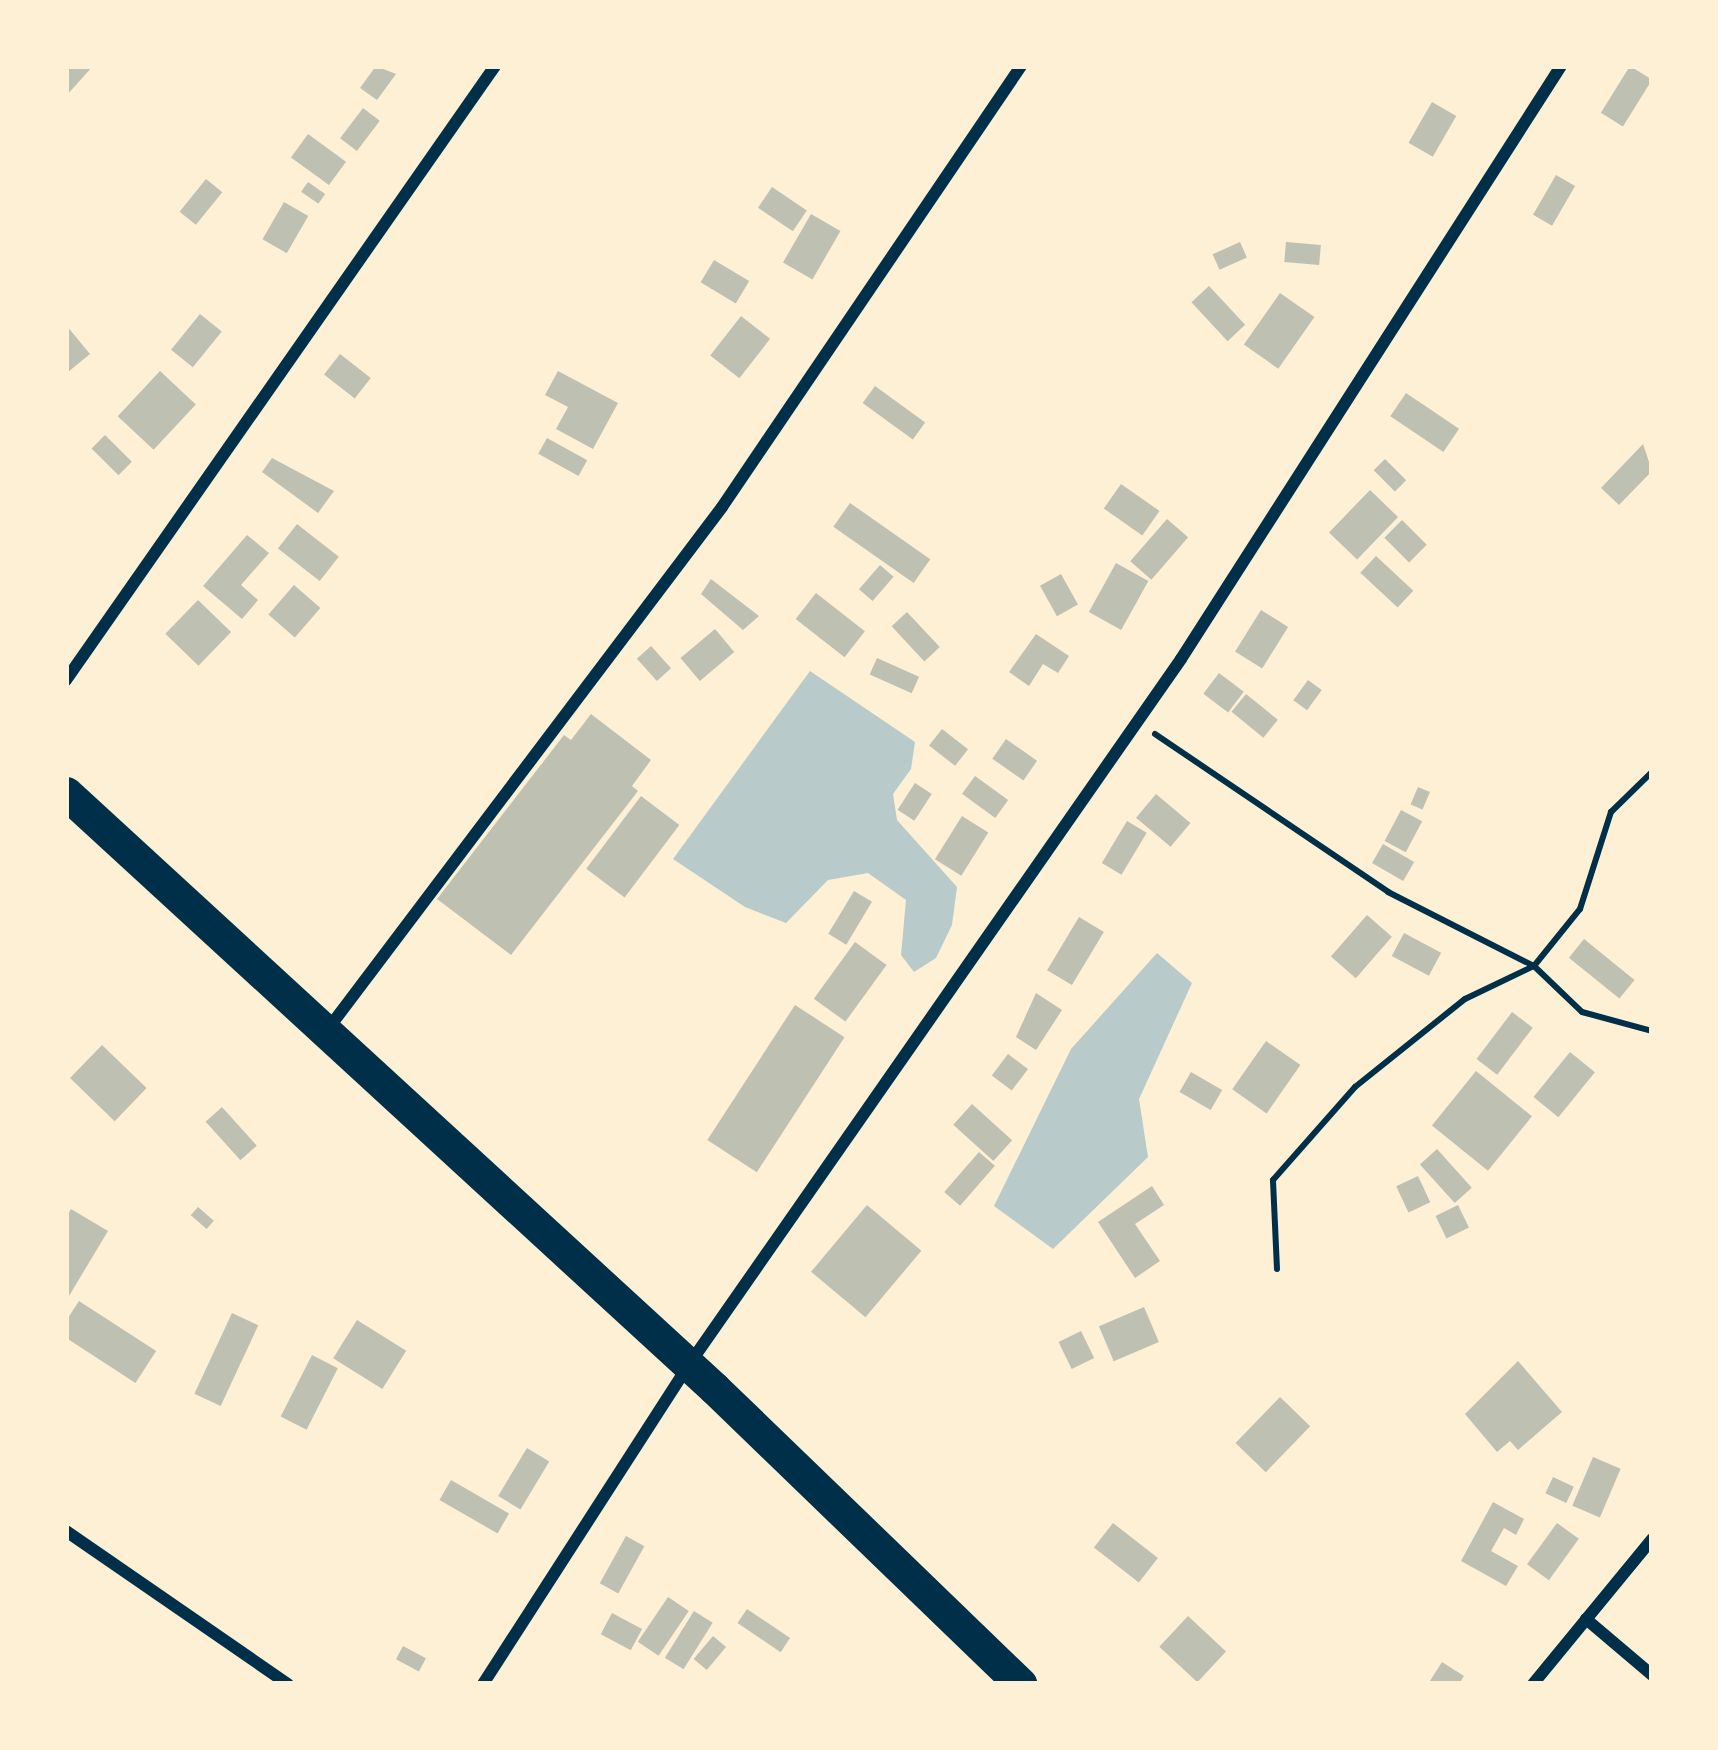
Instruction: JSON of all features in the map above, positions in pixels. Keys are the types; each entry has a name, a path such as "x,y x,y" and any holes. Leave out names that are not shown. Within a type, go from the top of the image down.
{"highway":[{"path":"66,793 688,1366 1020,1684"}],"street":[{"path":"66,680 495,66"},
{"path":"325,1032 722,507 1021,66"},
{"path":"483,1684 688,1366 1138,721 1561,66"},
{"path":"66,1532 288,1684"},
{"path":"1533,1684 1652,1539"},
{"path":"1586,1619 1652,1675"}],"path":[{"path":"1138,721 1388,892 1534,966 1582,1012 1652,1031"},
{"path":"1277,1269 1273,1180 1355,1088 1465,999 1534,966 1580,909 1611,812 1652,772"}],"shaded area":[{"path":"810,671 915,742 911,769 893,794 897,820 957,887 952,925 936,958 914,972 901,955 906,900 868,873 828,880 786,923 745,907 673,859"},
{"path":"1157,953 1192,983 1139,1099 1148,1157 1053,1249 994,1206 1071,1049"}],"building":[{"path":"66,66 93,66 66,96"},
{"path":"376,66 396,74 377,100 360,88"},
{"path":"1630,66 1652,80 1623,126 1601,113"},
{"path":"1432,102 1456,116 1433,157 1408,143"},
{"path":"363,108 380,121 357,151 340,138"},
{"path":"308,134 346,162 329,185 291,157"},
{"path":"1556,175 1575,186 1552,226 1533,215"},
{"path":"206,179 222,192 196,225 180,212"},
{"path":"308,182 325,194 318,204 301,192"},
{"path":"772,187 807,210 793,231 758,208"},
{"path":"284,202 308,216 287,253 262,239"},
{"path":"811,214 840,231 812,279 783,262"},
{"path":"1240,242 1247,258 1220,270 1213,254"},
{"path":"1286,242 1321,245 1319,265 1284,262"},
{"path":"714,260 749,281 736,303 701,282"},
{"path":"1209,286 1245,325 1228,341 1191,302"},
{"path":"1280,293 1314,317 1278,369 1244,345"},
{"path":"200,314 222,332 193,367 171,350"},
{"path":"741,316 770,339 739,378 710,355"},
{"path":"66,325 90,354 68,372 66,370"},
{"path":"340,354 371,378 355,398 324,374"},
{"path":"160,371 196,404 154,450 118,416"},
{"path":"558,371 618,403 593,449 556,429 568,407 545,395"},
{"path":"875,386 925,422 913,439 863,403"},
{"path":"1406,393 1459,429 1443,452 1390,416"},
{"path":"105,435 132,462 118,475 92,448"},
{"path":"547,438 587,460 579,476 538,454"},
{"path":"1643,444 1652,471 1619,505 1601,488"},
{"path":"272,458 334,491 318,513 262,472"},
{"path":"1385,459 1406,480 1395,492 1374,470"},
{"path":"1121,484 1160,511 1142,536 1104,509"},
{"path":"1370,490 1398,517 1357,560 1329,532"},
{"path":"850,503 930,559 914,583 833,527"},
{"path":"1167,519 1188,537 1151,580 1130,561"},
{"path":"1402,520 1427,545 1409,562 1384,538"},
{"path":"297,524 339,557 320,581 278,548"},
{"path":"247,535 269,553 241,585 258,600 242,619 203,586"},
{"path":"1376,556 1413,591 1398,608 1360,573"},
{"path":"1116,563 1148,581 1121,630 1089,612"},
{"path":"880,565 894,577 873,601 859,589"},
{"path":"1061,574 1078,605 1057,616 1040,586"},
{"path":"711,579 759,616 743,630 701,594"},
{"path":"294,585 320,608 295,637 268,614"},
{"path":"816,593 865,631 845,657 796,619"},
{"path":"198,600 231,632 198,666 165,634"},
{"path":"1261,610 1288,627 1262,669 1235,652"},
{"path":"907,612 940,647 924,661 892,626"},
{"path":"715,629 734,652 700,681 681,658"},
{"path":"1036,634 1069,656 1058,673 1043,664 1029,686 1009,672"},
{"path":"651,646 671,668 657,681 637,659"},
{"path":"877,658 919,677 912,693 870,674"},
{"path":"1219,673 1244,692 1228,712 1203,694"},
{"path":"1308,680 1322,690 1307,710 1293,700"},
{"path":"1246,694 1278,720 1263,738 1232,712"},
{"path":"591,714 651,760 632,786 638,791 511,955 437,899 564,735 571,740"},
{"path":"942,729 968,749 955,766 929,746"},
{"path":"1006,739 1037,761 1023,780 992,759"},
{"path":"975,776 1008,800 995,818 962,794"},
{"path":"915,783 932,794 914,821 898,810"},
{"path":"1418,787 1430,792 1423,810 1411,804"},
{"path":"1156,794 1190,823 1171,847 1136,818"},
{"path":"641,796 679,825 625,898 586,869"},
{"path":"1401,810 1422,821 1406,852 1385,841"},
{"path":"962,816 988,832 961,876 935,859"},
{"path":"1127,821 1147,833 1121,875 1102,863"},
{"path":"1383,844 1414,862 1403,881 1372,863"},
{"path":"854,891 872,902 846,945 828,934"},
{"path":"1367,915 1392,937 1356,978 1331,957"},
{"path":"1079,917 1104,932 1072,985 1047,970"},
{"path":"1404,933 1441,953 1429,976 1392,956"},
{"path":"1584,939 1635,980 1619,999 1569,958"},
{"path":"855,942 887,965 845,1022 814,999"},
{"path":"1036,993 1062,1010 1036,1050 1016,1037"},
{"path":"795,1005 844,1037 757,1172 707,1140"},
{"path":"1512,1012 1533,1028 1497,1075 1476,1059"},
{"path":"1266,1041 1300,1065 1267,1113 1232,1089"},
{"path":"102,1045 147,1088 115,1121 70,1078"},
{"path":"1570,1052 1595,1072 1558,1117 1533,1097"},
{"path":"1008,1054 1028,1069 1012,1091 992,1076"},
{"path":"1476,1071 1532,1116 1488,1171 1432,1125"},
{"path":"1191,1072 1222,1090 1211,1110 1180,1092"},
{"path":"972,1104 1012,1140 993,1161 953,1125"},
{"path":"222,1107 257,1146 240,1160 206,1122"},
{"path":"1437,1149 1472,1188 1455,1203 1420,1164"},
{"path":"979,1152 995,1166 960,1206 944,1192"},
{"path":"1418,1176 1430,1202 1409,1212 1396,1186"},
{"path":"1152,1186 1164,1205 1135,1224 1160,1261 1135,1278 1098,1222"},
{"path":"867,1205 921,1251 865,1317 811,1272"},
{"path":"1458,1205 1469,1227 1446,1238 1436,1216"},
{"path":"198,1207 214,1221 207,1229 191,1215"},
{"path":"71,1209 108,1231 66,1301 66,1218"},
{"path":"79,1301 156,1351 135,1383 66,1338 66,1321"},
{"path":"1144,1307 1159,1342 1114,1361 1099,1326"},
{"path":"232,1313 258,1325 221,1406 194,1394"},
{"path":"357,1320 406,1351 382,1389 333,1358"},
{"path":"1081,1331 1094,1358 1072,1369 1059,1342"},
{"path":"312,1355 338,1368 307,1430 281,1416"},
{"path":"1518,1361 1562,1412 1518,1450 1510,1441 1497,1452 1465,1414"},
{"path":"1280,1397 1310,1426 1266,1472 1236,1443"},
{"path":"527,1448 549,1461 520,1509 498,1496"},
{"path":"1593,1457 1621,1469 1600,1518 1572,1506"},
{"path":"1553,1477 1574,1487 1566,1503 1545,1493"},
{"path":"451,1480 509,1514 498,1533 439,1500"},
{"path":"1493,1502 1524,1519 1516,1535 1504,1528 1491,1551 1518,1566 1506,1586 1461,1561"},
{"path":"1113,1523 1158,1558 1139,1583 1094,1547"},
{"path":"1557,1523 1579,1539 1549,1580 1527,1564"},
{"path":"626,1536 644,1546 618,1593 600,1583"},
{"path":"668,1597 689,1611 659,1656 638,1642"},
{"path":"747,1609 790,1638 781,1652 737,1623"},
{"path":"694,1611 713,1623 684,1669 665,1658"},
{"path":"612,1613 642,1629 631,1650 601,1634"},
{"path":"1188,1616 1226,1651 1197,1682 1159,1647"},
{"path":"713,1636 726,1647 707,1670 694,1659"},
{"path":"403,1646 426,1658 419,1671 396,1659"},
{"path":"1442,1662 1464,1676 1459,1684 1428,1684"}]}
